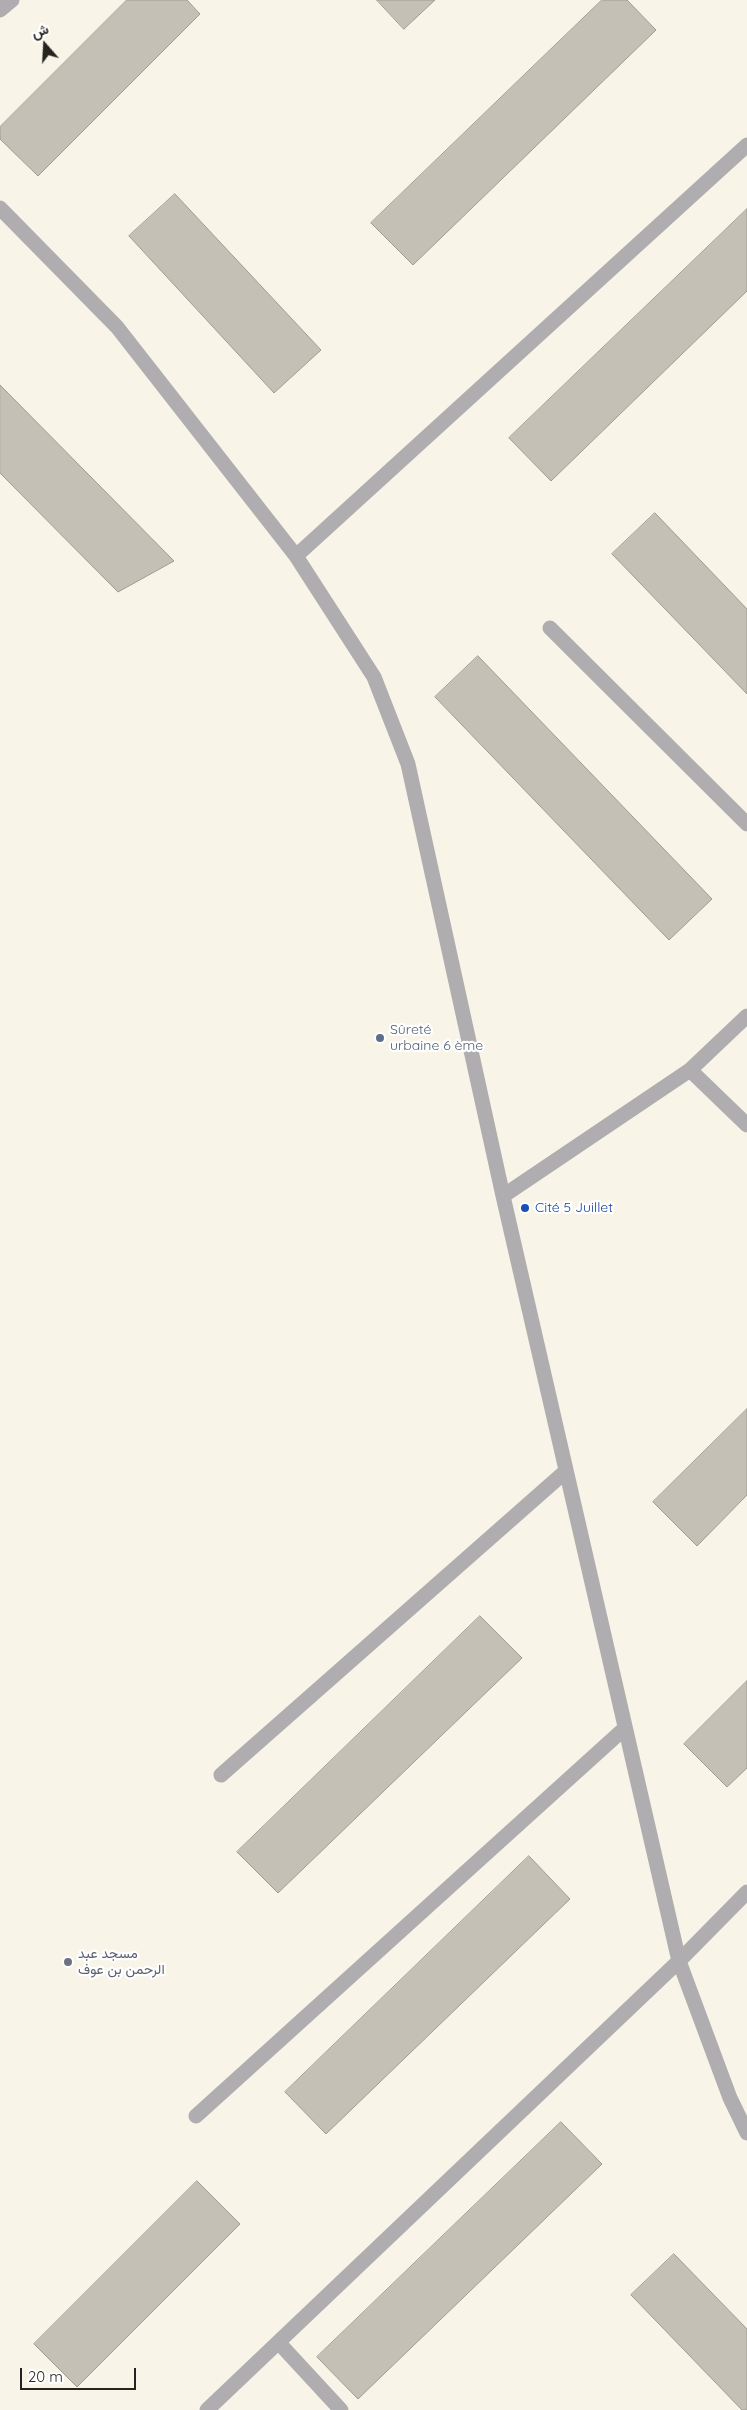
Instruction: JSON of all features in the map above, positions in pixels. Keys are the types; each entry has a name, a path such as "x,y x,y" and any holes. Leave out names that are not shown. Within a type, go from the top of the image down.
{"street":[{"path":"0,10 12,0"},
{"path":"296,556 747,145"},
{"path":"0,208 117,328 296,556 374,677 408,764 503,1196 679,1961 730,2098 747,2133"},
{"path":"550,628 747,824"},
{"path":"503,1196 690,1070 747,1016"},
{"path":"690,1070 747,1125"},
{"path":"221,1775 566,1471"},
{"path":"196,2116 625,1728"},
{"path":"207,2410 679,1961 747,1892"},
{"path":"279,2343 341,2410"}],"building":[{"path":"127,0 187,0 200,14 38,176 0,139 0,127"},
{"path":"377,0 435,0 404,29"},
{"path":"602,0 627,0 656,30 413,265 371,223"},
{"path":"175,194 321,350 274,393 129,236"},
{"path":"747,209 747,291 551,481 509,438"},
{"path":"0,385 174,561 118,592 0,473"},
{"path":"655,513 747,609 747,694 612,554"},
{"path":"478,656 712,899 669,940 435,697"},
{"path":"747,1409 747,1495 697,1546 653,1502"},
{"path":"480,1616 522,1658 278,1893 237,1852"},
{"path":"747,1681 747,1768 727,1787 684,1744"},
{"path":"529,1856 570,1899 326,2134 285,2092"},
{"path":"561,2122 602,2164 358,2399 317,2357"},
{"path":"197,2181 240,2224 77,2387 34,2344"},
{"path":"674,2254 747,2329 747,2410 742,2410 631,2295"}],"place":[{"name":"Sûreté urbaine 6 ème","path":"380,1038"},
{"name":"Cité 5 Juillet","path":"525,1208"},
{"name":"مسجد عبد الرحمن بن عوف","path":"68,1962"}]}
